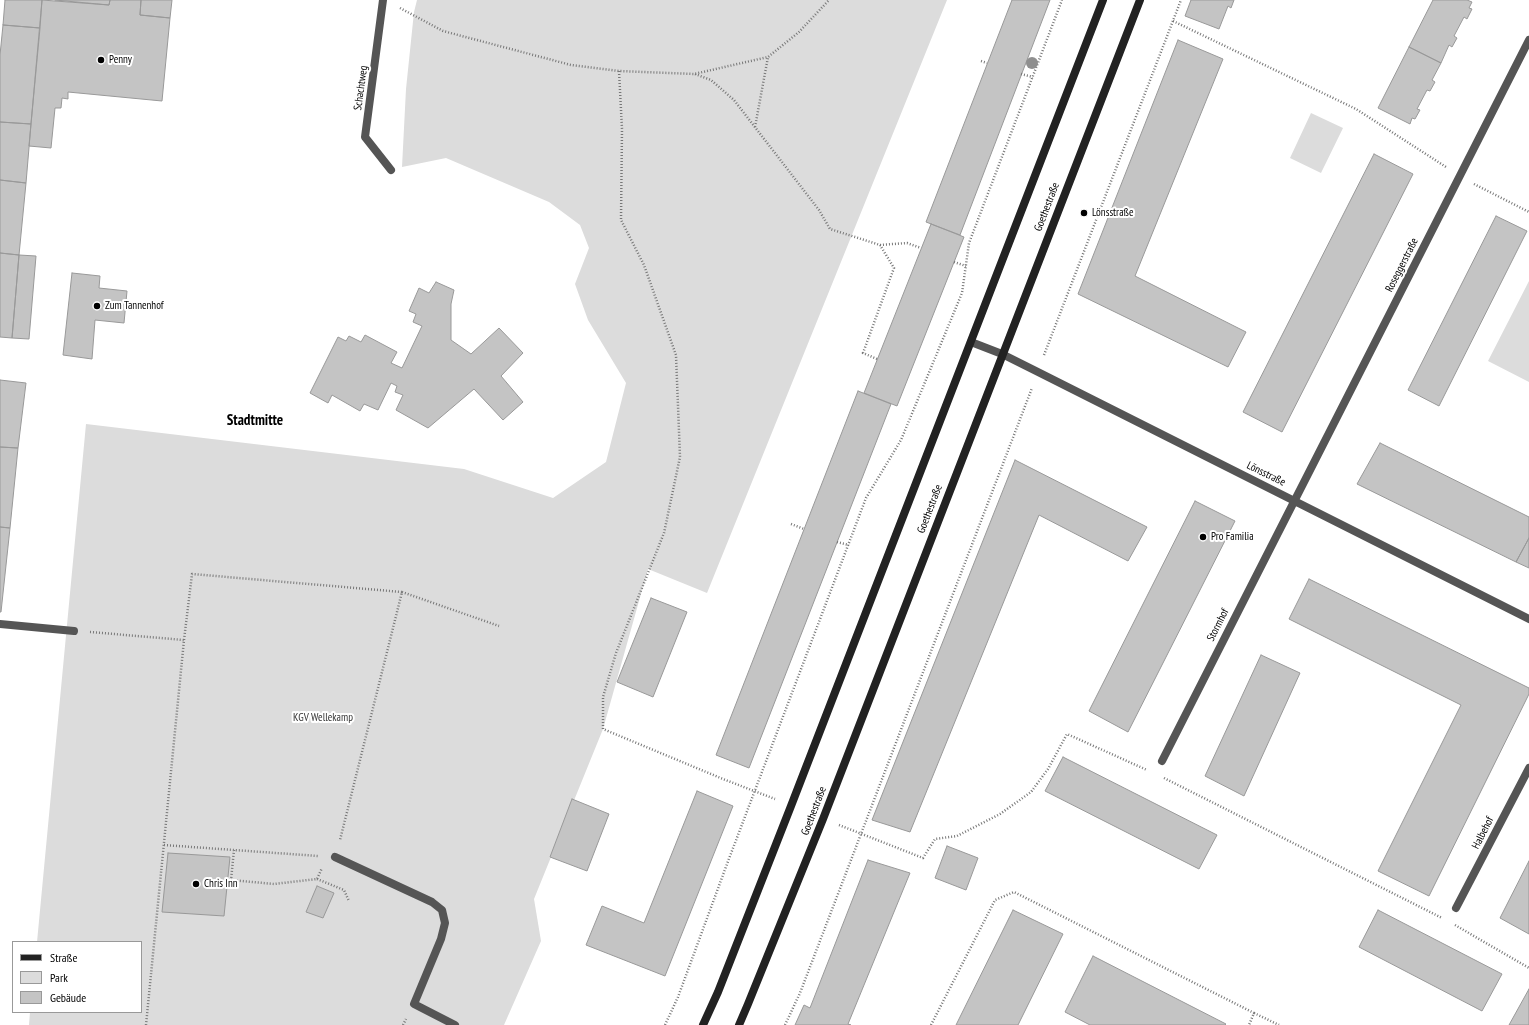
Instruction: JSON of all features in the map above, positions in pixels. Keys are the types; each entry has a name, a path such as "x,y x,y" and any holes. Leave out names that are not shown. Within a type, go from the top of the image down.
{"street":[{"name":"Schachtweg","path":"383,0 365,137 391,170"},
{"name":"Goethestraße","path":"703,1025 718,992 791,806 1103,0"},
{"name":"Goethestraße","path":"739,1025 823,819 1140,0"},
{"name":"Roseggerstraße","path":"1294,500 1529,40"},
{"name":"Lönsstraße","path":"970,342 1002,354 1529,619"},
{"name":"Stormhof","path":"1162,761 1294,500"},
{"path":"0,624 74,630"},
{"name":"Halbehof","path":"1456,908 1529,768"},
{"path":"335,857 432,902 442,910 444,923 441,939 414,1004 455,1025"}],"path":[{"path":"398,7 443,31 571,65 619,71 694,74 768,57 799,32 829,0"},
{"path":"665,1025 678,997 866,498 901,440 962,293 969,243 1062,0"},
{"path":"785,1025 800,994 1181,0"},
{"path":"1173,21 1356,109 1459,176 1529,212"},
{"path":"755,127 768,57"},
{"path":"981,62 988,63"},
{"path":"619,71 622,129 621,220 644,265 676,355 680,457 664,533 616,652 603,697 603,729 791,806"},
{"path":"694,74 711,80 734,100 819,210 830,229 880,245 907,243 921,248"},
{"path":"1022,74 1033,77"},
{"path":"877,359 862,353 894,268 880,245"},
{"path":"954,262 966,266"},
{"path":"791,524 804,529"},
{"path":"838,542 848,545"},
{"path":"146,1025 184,640 192,574 402,592 499,626"},
{"path":"164,845 335,857 402,592"},
{"path":"74,630 184,640"},
{"path":"823,819 923,858 935,839 957,836 1000,814 1031,792 1048,769 1067,734 1148,771"},
{"path":"1161,777 1449,922 1529,968"},
{"path":"234,850 232,880 274,884 317,878 344,890 349,901"},
{"path":"317,878 327,856"},
{"path":"931,1025 995,900 1014,892 1279,1025"},
{"path":"1249,1025 1254,1013"}],"green space":[{"name":"KGV Wellekamp","path":"417,0 947,0 707,593 648,569 603,729 534,899 541,941 504,1025 29,1025 30,1013 142,1013 142,941 37,941 86,424 464,469 553,498 606,462 626,383 588,320 575,284 589,248 580,225 549,202 446,158 402,167 406,89 414,12"},
{"path":"1311,113 1343,128 1321,173 1290,158"},
{"path":"1529,281 1529,382 1488,361"}],"building":[{"path":"5,0 42,0 40,28 3,25"},
{"name":"Penny","path":"42,0 109,5 110,0 141,0 140,15 170,18 162,101 68,92 68,99 62,98 61,108 55,108 51,148 29,146"},
{"path":"55,0 110,0 109,5"},
{"path":"141,0 172,0 170,18 140,15"},
{"path":"1012,0 1050,0 960,235 926,222"},
{"path":"1191,0 1234,0 1231,8 1228,6 1219,29 1185,16"},
{"path":"1433,0 1467,0 1472,2 1469,8 1472,9 1467,19 1464,17 1454,36 1457,38 1452,47 1449,45 1441,63 1409,47"},
{"path":"3,25 40,28 31,124 0,122 0,55"},
{"path":"1178,40 1223,59 1135,276 1246,332 1228,367 1078,294"},
{"path":"1409,47 1441,63 1432,80 1435,82 1430,91 1427,90 1417,109 1420,110 1415,119 1412,118 1410,124 1378,108"},
{"path":"0,122 31,124 26,183 0,180"},
{"path":"1374,154 1413,174 1282,432 1243,412"},
{"path":"0,180 26,183 19,255 0,253"},
{"path":"1496,216 1527,231 1439,406 1408,390"},
{"path":"931,224 964,237 897,406 864,393"},
{"path":"0,253 19,255 12,338 0,337"},
{"path":"19,255 36,256 29,339 12,338"},
{"name":"Zum Tannenhof","path":"72,273 100,276 99,288 127,291 124,323 95,320 92,359 63,355"},
{"path":"436,282 454,290 451,304 451,340 471,354 499,328 523,353 501,376 523,402 503,420 474,389 428,428 396,410 403,395 395,392 397,386 391,383 378,410 364,404 360,411 332,395 328,403 310,393 338,337 346,341 349,336 361,342 365,335 397,352 391,363 402,368 422,326 413,322 416,314 409,311 419,288 429,293"},
{"path":"0,380 26,383 18,448 0,447"},
{"path":"858,391 891,404 749,768 716,755"},
{"path":"1380,443 1529,517 1529,538 1516,562 1357,484"},
{"path":"0,447 18,448 10,528 0,527"},
{"path":"1015,460 1147,527 1128,561 1039,515 910,832 872,820"},
{"path":"1195,501 1235,521 1128,732 1089,711"},
{"path":"0,527 10,528 1,612 0,612"},
{"path":"1529,538 1529,568 1516,562"},
{"path":"1309,579 1529,688 1529,694 1429,896 1378,871 1461,705 1289,619"},
{"path":"651,598 687,612 653,697 617,682"},
{"path":"1261,655 1300,673 1244,796 1205,776"},
{"path":"1063,757 1217,835 1199,869 1045,791"},
{"path":"697,791 733,806 665,976 586,945 602,906 644,923"},
{"path":"572,799 609,814 587,871 550,857"},
{"path":"947,846 978,858 966,890 935,878"},
{"name":"Chris Inn","path":"168,853 230,857 224,916 162,912"},
{"path":"868,860 910,873 848,1024 851,1025 795,1025 804,1005 810,1008"},
{"path":"1529,861 1529,934 1500,918"},
{"path":"317,886 334,893 323,918 306,912"},
{"path":"1013,910 1063,934 1018,1025 956,1025"},
{"path":"1378,910 1502,974 1482,1011 1359,947"},
{"path":"1093,956 1226,1024 1090,1025 1065,1012"},
{"path":"1529,989 1529,1025 1509,1025"}],"place":[{"name":"Penny","path":"101,60"},
{"name":"Lönsstraße","path":"1084,213"},
{"name":"Zum Tannenhof","path":"97,306"},
{"name":"Pro Familia","path":"1203,537"},
{"name":"Chris Inn","path":"196,884"}],"district":[{"name":"Stadtmitte","path":"255,421"}]}
